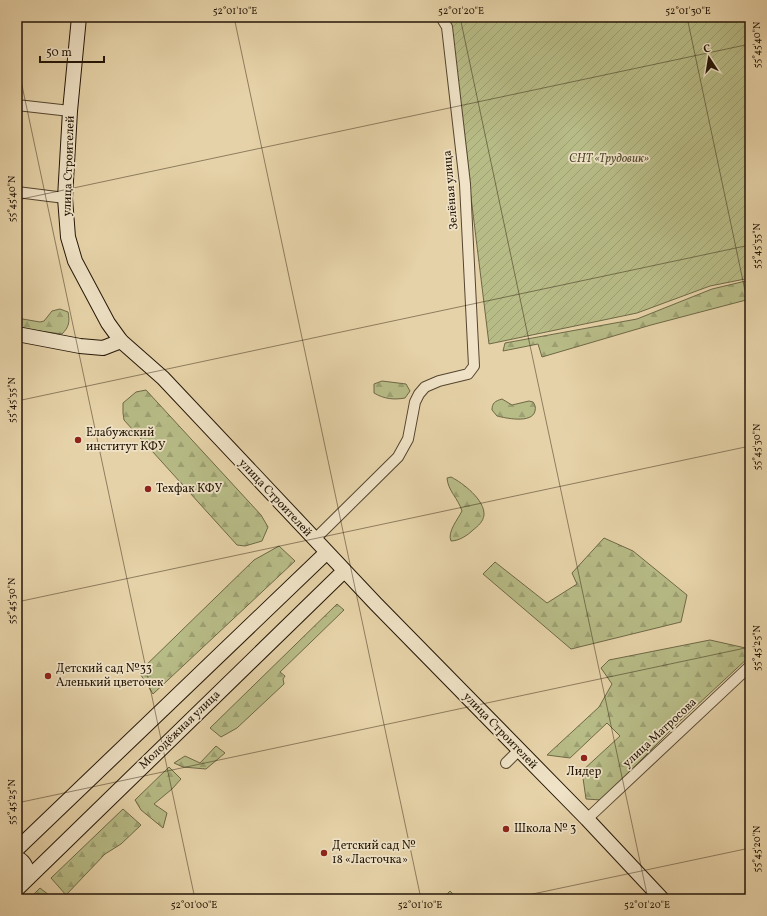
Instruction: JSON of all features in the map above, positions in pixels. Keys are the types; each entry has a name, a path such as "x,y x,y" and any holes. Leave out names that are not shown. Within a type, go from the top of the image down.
{"street":[{"name":"улица Строителей","path":"79,17 70,111 65,198 68,238 75,261 104,317 121,341 163,378 326,553 587,819 662,899"},
{"name":"Зелёная улица","path":"314,540 398,457 408,439 415,402 422,391 431,384 468,374 472,371 474,362 465,184 447,27 441,17"},
{"path":"17,105 70,111"},
{"path":"17,192 65,198"},
{"path":"17,334 80,346 103,348 121,341"},
{"path":"17,849 326,553"},
{"name":"Молодёжная улица","path":"17,889 344,571"},
{"name":"улица Матросова","path":"587,819 750,666"},
{"path":"506,763 519,750"},
{"path":"17,858 27,867 28,878"}],"green space":[{"name":"СНТ «Трудовик»","path":"449,17 748,17 750,25 750,278 710,286 637,313 489,344"},
{"path":"750,280 750,299 651,325 542,357 538,344 503,351 505,343 637,319 712,289"},
{"path":"60,309 68,312 69,319 68,327 62,334 17,328 17,318 40,322 44,321 52,311"},
{"path":"382,381 406,384 410,391 405,398 393,399 382,397 374,393 374,384"},
{"path":"146,390 261,515 268,527 262,541 245,546 237,545 124,420 123,403 136,392"},
{"path":"502,399 512,405 529,401 533,402 535,411 529,418 524,419 512,419 497,416 492,410 493,404"},
{"path":"451,477 461,483 477,498 481,504 484,515 480,524 469,534 454,541 451,541 450,534 462,511 448,483 447,478"},
{"path":"604,538 633,551 687,595 681,622 571,649 483,574 495,562 547,603 577,584 572,573"},
{"path":"279,546 295,561 153,694 139,672 254,560"},
{"path":"337,604 344,610 280,672 285,676 283,679 284,684 237,728 221,737 210,728"},
{"path":"710,640 750,649 750,656 679,722 601,800 586,799 582,771 620,736 607,723 570,758 547,755 599,707 612,684 601,668 609,660"},
{"path":"216,746 225,753 206,769 183,767 174,763 185,756 200,763"},
{"path":"169,767 181,779 172,789 154,804 167,813 163,828 141,810 135,800"},
{"path":"123,809 141,825 121,844 105,854 66,895 51,878"},
{"path":"40,888 54,899 29,899"},
{"path":"450,891 458,899 442,899"}],"place":[{"name":"Елабужский институт КФУ","path":"78,440"},
{"name":"Техфак КФУ","path":"148,489"},
{"name":"Детский сад №33 Аленький цветочек","path":"48,676"},
{"name":"Лидер","path":"584,758"},
{"name":"Школа № 3","path":"506,829"},
{"name":"Детский сад № 18 «Ласточка»","path":"324,853"}]}
